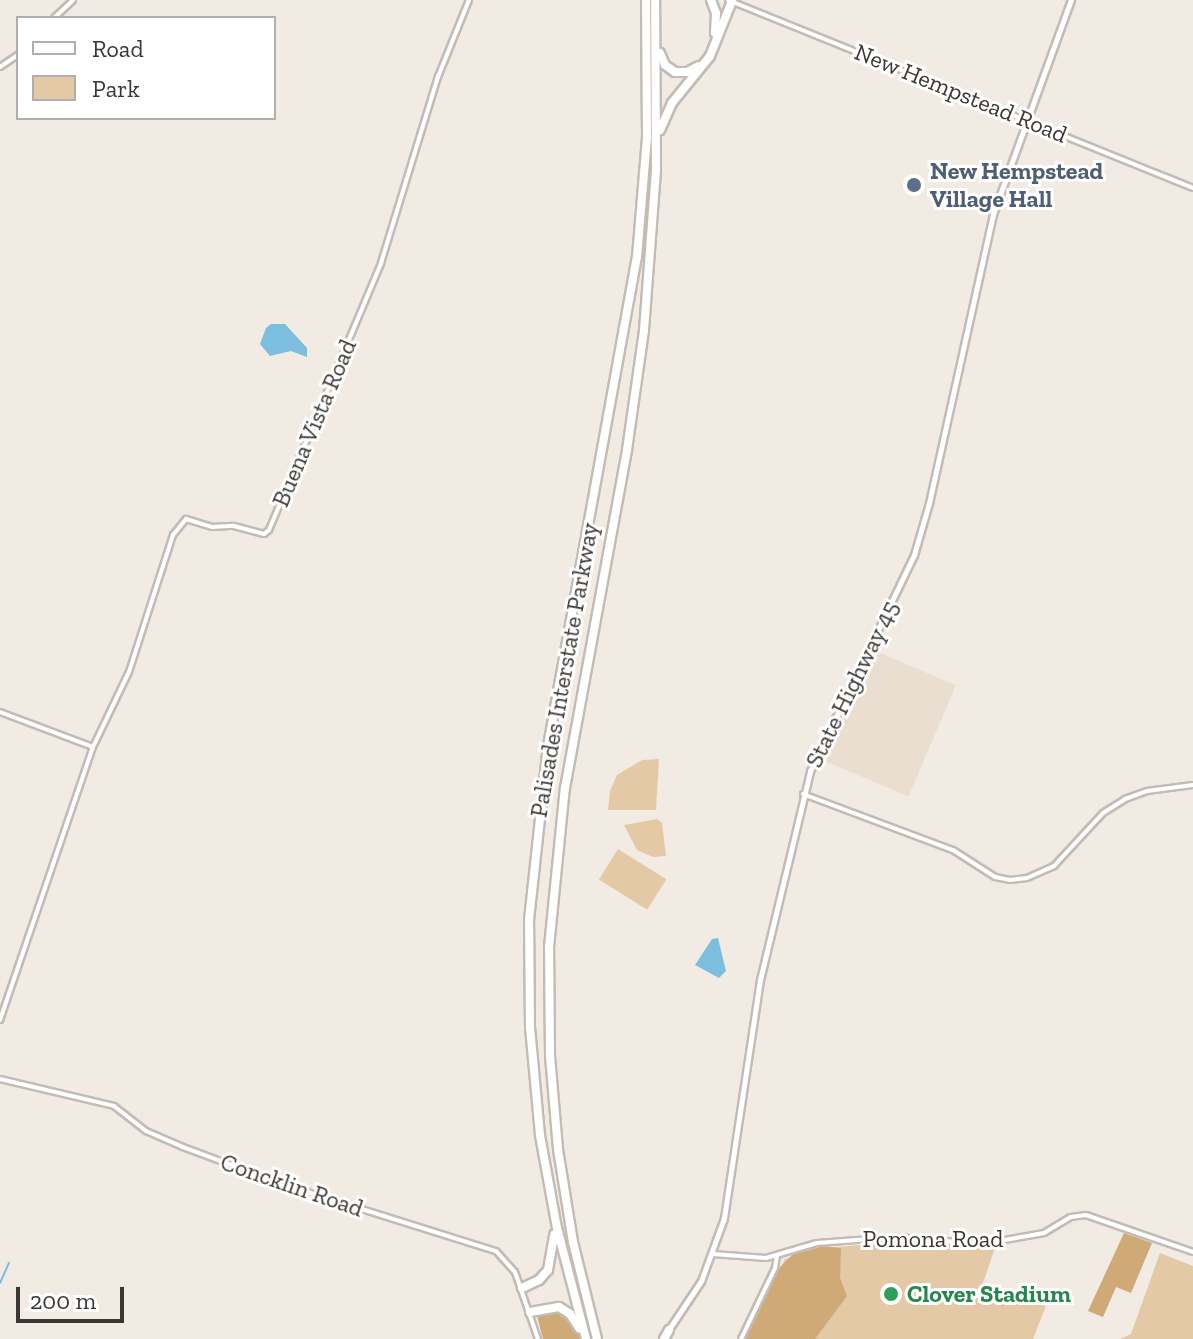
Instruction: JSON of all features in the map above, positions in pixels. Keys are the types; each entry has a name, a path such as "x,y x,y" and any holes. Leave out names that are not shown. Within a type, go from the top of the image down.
{"highway":[{"name":"Palisades Interstate Parkway","path":"584,1339 546,1175 530,1028 532,880 548,746 639,244 647,124 646,0"},
{"name":"Palisades Interstate Parkway","path":"597,1339 570,1229 555,1122 549,1015 551,921 565,788 635,397 648,290 655,183 655,0"},
{"path":"655,0 661,56 672,71 685,73 697,68 729,1"},
{"path":"711,0 716,13 715,33"},
{"path":"655,183 665,115 708,59 729,1"},
{"path":"522,1288 541,1279 553,1258 554,1234 546,1175"},
{"path":"530,1312 549,1306 565,1310 574,1319 584,1339"}],"main road":[{"name":"State Highway 45","path":"665,1336 695,1291 713,1254 728,1201 760,980 803,794 822,740 914,555 929,503 993,214 1025,119 1071,0"}],"street":[{"path":"56,16 73,0"},
{"name":"Buena Vista Road","path":"0,1020 93,747 127,679 177,526 186,519 212,527 234,526 264,534 269,530 381,263 438,77 469,0"},
{"name":"New Hempstead Road","path":"729,1 1193,188"},
{"path":"0,712 93,747"},
{"path":"803,794 953,850 995,877 1010,880 1054,866 1103,813 1125,799 1147,791 1193,785"},
{"name":"Concklin Road","path":"0,1079 114,1106 157,1137 285,1185 493,1250 509,1262 522,1288 538,1339"},
{"name":"Pomona Road","path":"713,1254 755,1258 777,1256 809,1244 897,1237 982,1244 1044,1233 1071,1217 1086,1215 1193,1252"},
{"path":"741,1339 775,1268 777,1256"}],"shaded area":[{"path":"873,650 956,685 909,797 826,761"},
{"path":"1124,1233 1152,1243 1131,1293 1116,1287 1103,1317 1088,1311"},
{"path":"823,1246 841,1248 840,1278 847,1296 815,1339 744,1339 780,1267 792,1255"},
{"path":"547,1309 561,1312 576,1327 580,1339 543,1339 537,1316"}],"green space":[{"path":"659,759 656,810 608,810 610,791 617,775 642,760"},
{"path":"657,819 662,823 666,856 653,857 637,850 624,825"},
{"path":"618,849 666,879 647,910 599,880"},
{"name":"Clover Stadium","path":"896,1242 995,1248 983,1283 1046,1306 1033,1339 747,1339 785,1259 826,1248"},
{"path":"1160,1253 1193,1266 1193,1339 1120,1339 1131,1334"}],"water":[{"path":"271,324 285,324 307,348 307,357 291,351 270,356 260,344 266,328"},
{"path":"718,938 726,971 719,978 695,965 712,939"}],"waterway":[{"path":"0,1283 9,1263"}],"place":[{"name":"New Hempstead Village Hall","path":"914,185"},
{"name":"Clover Stadium","path":"891,1294"}]}
